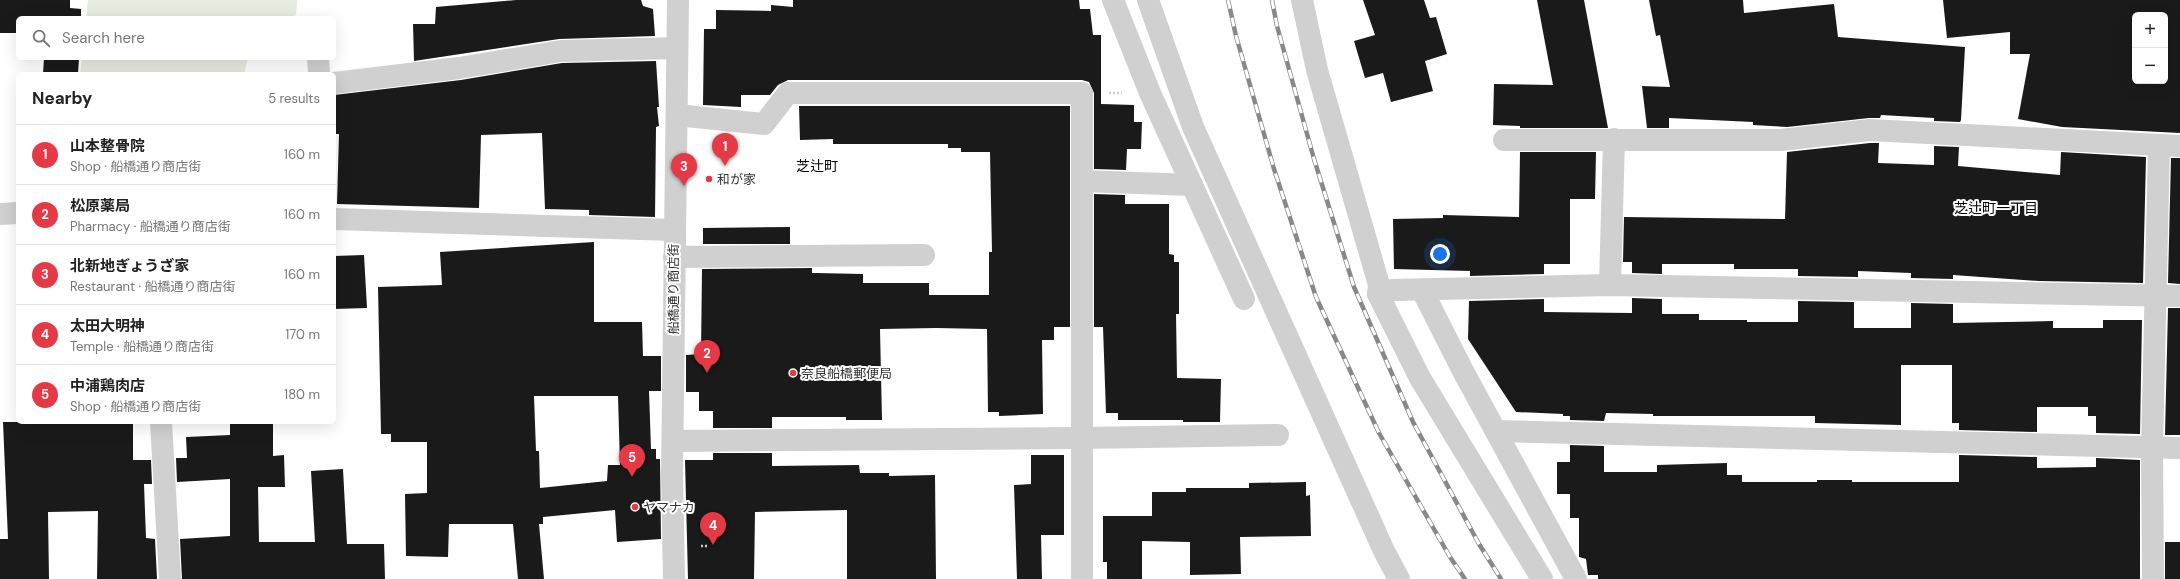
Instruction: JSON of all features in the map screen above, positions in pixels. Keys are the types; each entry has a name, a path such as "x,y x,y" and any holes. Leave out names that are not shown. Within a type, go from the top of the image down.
{"street":[{"name":"船橋通り商店街","path":"674,579 672,473 673,230 677,115 678,0"},
{"path":"1113,0 1150,93 1244,299"},
{"path":"1148,0 1193,127 1381,544 1399,579"},
{"path":"1302,0 1317,70 1379,285 1378,294 1420,378 1542,579"},
{"path":"336,83 459,68 561,51 677,48"},
{"path":"318,60 319,72"},
{"path":"677,115 764,124 788,93 1082,93 1082,579"},
{"path":"1504,140 1781,140 1870,130 2169,146 2156,296 2152,448 2153,579"},
{"path":"1610,285 1614,139"},
{"path":"1082,181 1192,185"},
{"path":"0,214 16,213"},
{"path":"336,219 673,230"},
{"path":"674,257 924,255"},
{"path":"1378,294 1393,290 1610,285 2180,296"},
{"path":"1422,290 1463,371 1497,431 1560,553 1576,579"},
{"path":"161,424 170,579"},
{"path":"1497,431 2180,448"},
{"path":"673,440 1082,438 1278,435"}],"path":[{"path":"1082,93 1150,93"}],"shaded area":[{"path":"88,0 297,0 296,15 293,16 86,16"},
{"path":"82,60 248,60 244,72 80,72"}],"building":[{"path":"0,0 70,0 70,8 81,9 81,16 16,16 16,33 0,33"},
{"path":"516,0 641,0 643,6 653,9 655,36 559,39 414,61 413,24 435,24 436,7"},
{"path":"793,0 1079,0 1080,9 1090,9 1093,35 1101,35 1101,104 1134,105 1134,122 1142,122 1141,149 1127,149 1126,170 1094,169 1094,93 1089,82 1082,80 788,80 778,85 770,95 741,95 741,107 703,105 704,29 716,29 716,10 771,11 771,5 793,7"},
{"path":"1363,0 1424,0 1430,18 1436,17 1447,54 1425,61 1433,91 1391,102 1383,73 1365,78 1354,41 1375,35"},
{"path":"1537,0 1584,0 1608,128 1520,128 1520,126 1493,125 1494,84 1553,85"},
{"path":"1649,0 1743,0 1744,13 1834,4 1838,37 1965,47 1961,120 1960,122 1934,121 1934,118 1881,115 1880,118 1787,127 1753,125 1753,122 1669,118 1669,128 1647,128 1642,86 1670,87 1660,35 1656,36"},
{"path":"1943,0 2180,0 2180,133 2062,127 2018,119 2030,54 2010,54 2010,32 1947,38"},
{"path":"44,60 79,60 78,72 43,72"},
{"path":"656,61 659,126 656,127 655,217 589,215 589,210 545,209 542,133 481,135 479,208 337,204 339,134 336,134 336,95 461,80 562,63"},
{"path":"799,106 1070,106 1070,327 1054,327 1054,340 1042,340 1043,414 999,416 999,412 988,412 987,329 936,328 880,329 882,420 846,420 846,417 772,417 772,428 713,428 713,411 699,411 699,392 686,392 686,355 701,354 702,269 812,268 812,273 863,274 863,283 929,283 929,295 989,295 989,252 992,252 990,152 961,152 961,148 948,148 948,144 833,144 833,139 800,140"},
{"path":"1879,143 1878,163 1934,165 1934,146 1959,147 1958,166 2060,175 2061,152 2146,157 2143,283 2039,281 1953,275 1953,279 1911,278 1911,273 1858,271 1858,277 1798,276 1798,269 1734,269 1734,264 1662,264 1662,274 1632,273 1632,262 1623,262 1624,217 1785,219 1787,152"},
{"path":"1520,152 1596,152 1595,199 1570,199 1570,264 1544,264 1544,274 1470,276 1470,271 1394,269 1393,219 1443,218 1443,215 1519,217"},
{"path":"2171,158 2180,158 2180,284 2168,283"},
{"path":"1094,194 1125,195 1125,204 1169,204 1169,254 1174,255 1174,262 1179,262 1179,314 1176,314 1177,378 1221,379 1220,422 1183,422 1183,420 1118,420 1118,413 1106,413 1103,327 1094,327"},
{"path":"790,227 790,244 703,244 703,228"},
{"path":"594,242 594,322 642,322 643,356 661,356 661,391 649,391 651,449 656,449 656,459 660,459 661,539 617,542 615,510 543,517 543,524 539,524 544,579 518,579 513,524 449,524 448,557 406,556 405,494 427,493 427,442 391,442 391,434 381,434 378,287 442,285 440,252","holes":["534,396 618,396 620,465 608,465 607,481 540,488 539,451 536,451"]},
{"path":"364,255 367,308 336,309 336,256"},
{"path":"1632,298 1662,299 1662,314 1699,314 1699,320 1747,320 1747,322 1798,322 1798,301 1854,302 1854,328 1911,328 1911,303 1953,304 1953,323 2053,321 2053,328 2103,328 2103,320 2142,320 2140,434 2096,433 2096,416 2088,416 2088,407 2037,407 2037,432 1959,430 1959,423 1952,423 1952,365 1901,365 1901,425 1815,423 1815,416 1653,416 1653,414 1606,413 1604,421 1570,420 1570,416 1563,416 1563,414 1516,412 1468,339 1469,301 1544,299 1544,312 1632,313"},
{"path":"2168,308 2180,308 2180,435 2165,435"},
{"path":"3,422 16,422 16,424 133,424 133,460 151,460 152,484 144,484 146,538 155,539 157,579 97,579 98,511 48,512 49,579 0,579 0,539 8,539"},
{"path":"230,424 273,424 273,456 284,455 285,487 258,487 259,542 315,542 311,471 343,469 347,544 384,544 385,579 182,579 180,539 230,536 230,479 177,482 176,458 187,458 186,437 230,435"},
{"path":"1570,445 1604,446 1604,472 1657,472 1657,465 1727,463 1727,475 1742,475 1742,482 1817,482 1817,480 1852,480 1852,482 1959,482 1959,455 2037,457 2037,468 2096,467 2096,458 2140,460 2140,579 1598,579 1598,575 1588,575 1586,559 1579,557 1579,518 1570,518 1570,494 1557,494 1557,462 1570,462"},
{"path":"713,453 772,453 772,466 859,465 860,473 889,473 889,476 935,475 936,579 847,579 847,510 755,512 754,579 688,579 685,460 713,460"},
{"path":"1031,455 1064,455 1064,535 1041,535 1042,579 1017,579 1014,485 1031,484"},
{"path":"1306,482 1306,496 1310,495 1311,536 1240,537 1241,574 1190,575 1190,542 1142,541 1142,579 1107,579 1107,562 1103,562 1103,516 1152,516 1152,492 1186,492 1186,488 1249,488 1249,483"},
{"path":"2165,542 2180,542 2180,579 2165,579"}],"railway":[{"path":"1228,0 1236,36 1274,169 1316,297 1379,433 1450,557 1465,579"},
{"path":"1272,0 1277,26 1314,159 1354,287 1413,422 1479,544 1501,579"}],"place":[{"name":"山本整骨院","path":"725,166"},
{"name":"和が家","path":"709,179"},
{"name":"北新地ぎょうざ家","path":"684,186"},
{"name":"松原薬局","path":"707,373"},
{"name":"奈良船橋郵便局","path":"793,373"},
{"name":"中浦鶏肉店","path":"632,477"},
{"name":"ヤマナカ","path":"635,507"},
{"name":"太田大明神","path":"713,545"}],"district":[{"name":"芝辻町","path":"817,166"},
{"name":"芝辻町一丁目","path":"1996,208"}]}
